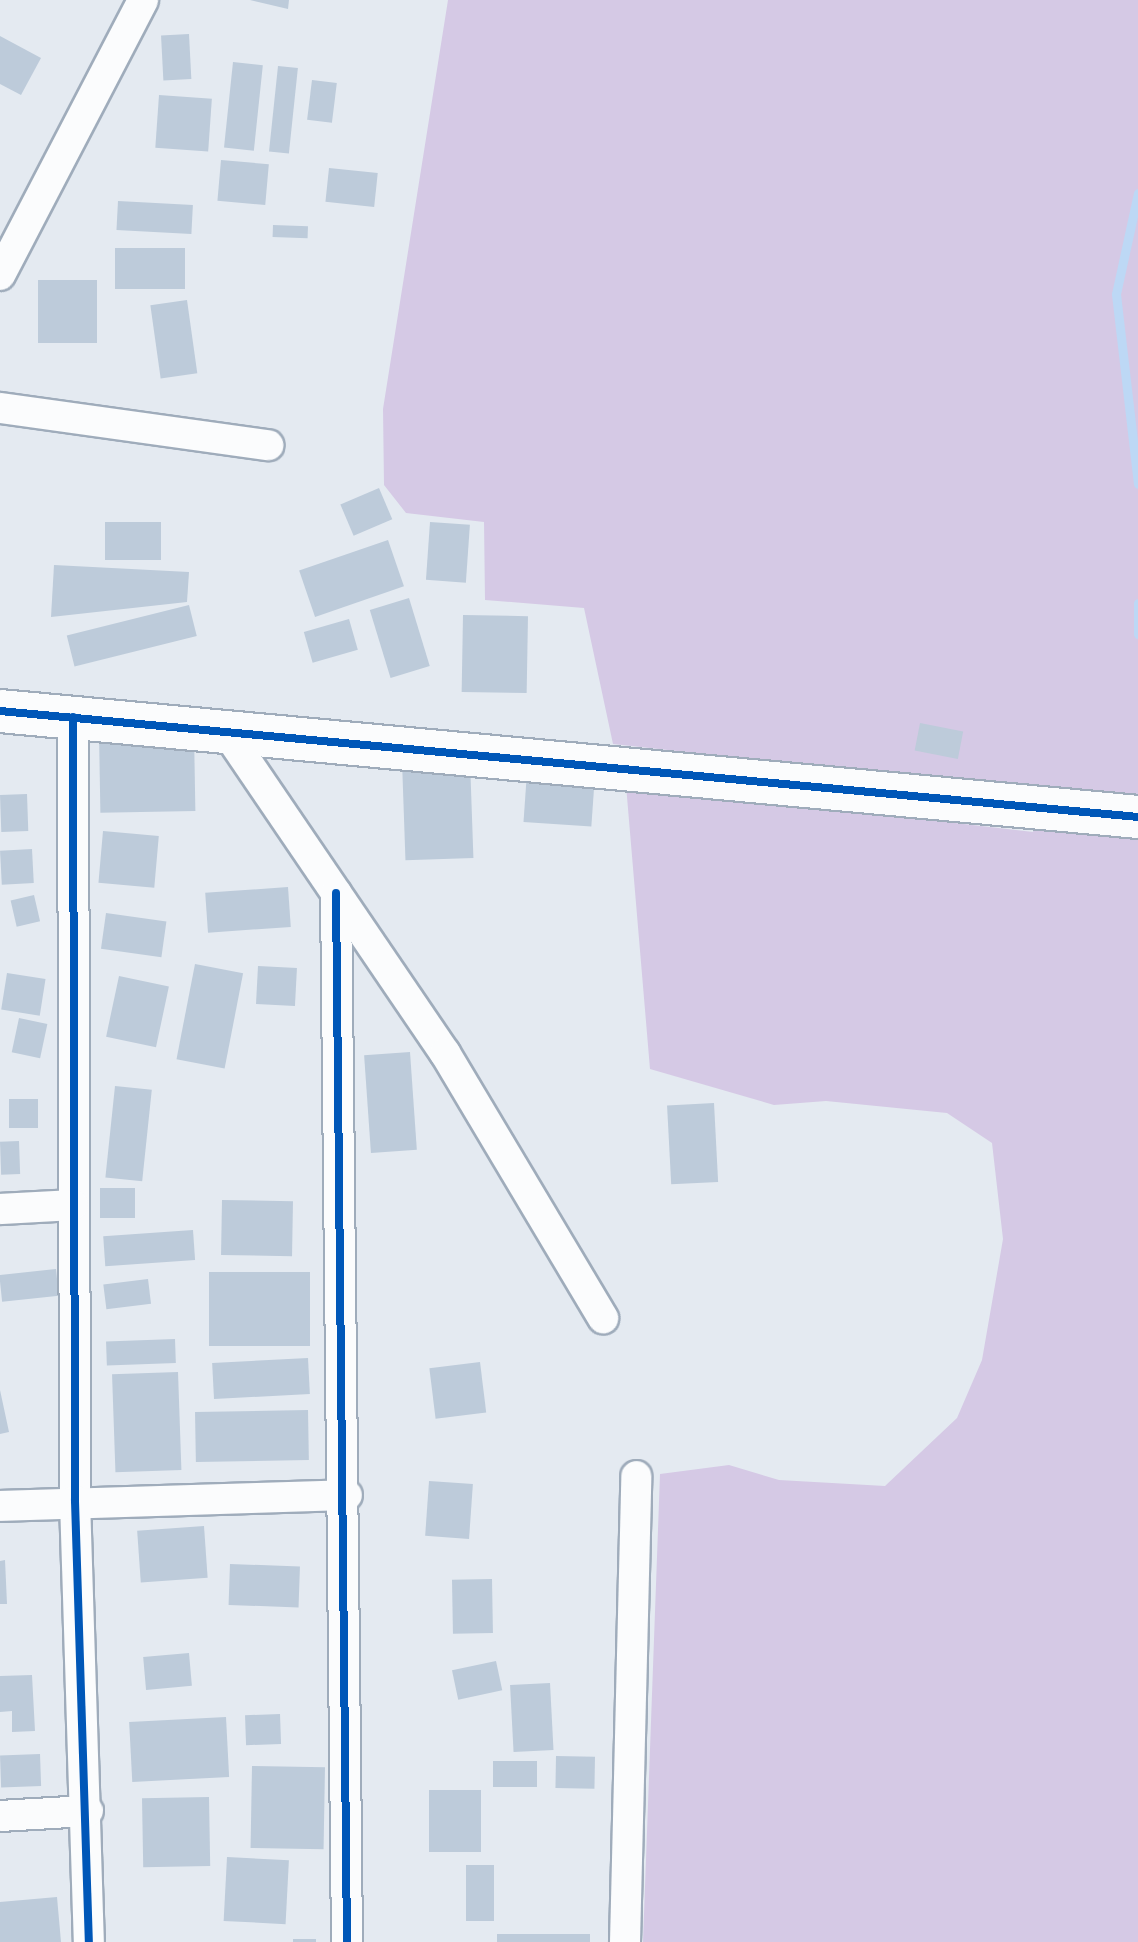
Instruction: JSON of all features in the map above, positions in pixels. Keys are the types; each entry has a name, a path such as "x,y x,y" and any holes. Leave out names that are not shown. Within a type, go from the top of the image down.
{"street":[{"path":"0,275 143,0"},
{"path":"0,408 268,445"},
{"path":"0,711 224,728 1138,817"},
{"path":"73,717 75,1501 88,1811 89,1942"},
{"path":"224,728 445,1053 603,1318"},
{"path":"336,893 347,1495 347,1942"},
{"path":"0,1209 73,1205"},
{"path":"625,1942 636,1476"},
{"path":"0,1506 75,1501 347,1495"},
{"path":"0,1816 88,1811"}],"shaded area":[{"path":"448,0 1138,0 1138,1942 643,1942 660,1474 729,1465 779,1480 885,1486 957,1418 982,1360 1003,1239 992,1143 947,1113 826,1101 774,1105 650,1069 626,785 1033,832 1040,791 613,744 584,608 485,600 484,522 406,513 384,485 383,409"}],"building":[{"path":"250,0 289,0 288,9"},
{"path":"189,34 191,79 163,80 161,35"},
{"path":"0,36 41,58 21,95 0,84"},
{"path":"233,62 263,65 254,151 224,148"},
{"path":"278,66 298,68 289,154 269,152"},
{"path":"312,80 337,83 332,123 307,120"},
{"path":"159,95 212,99 208,152 155,148"},
{"path":"221,160 269,164 265,205 217,201"},
{"path":"329,168 378,173 374,207 325,202"},
{"path":"118,201 193,205 191,234 116,230"},
{"path":"273,225 308,226 308,238 273,237"},
{"path":"115,248 185,248 185,289 115,289"},
{"path":"38,280 97,280 97,343 38,343"},
{"path":"187,300 197,373 161,378 150,305"},
{"path":"379,488 392,519 354,536 340,504"},
{"path":"105,522 161,522 161,560 105,560"},
{"path":"430,522 470,525 466,583 426,580"},
{"path":"388,540 404,586 315,617 299,571"},
{"path":"54,565 189,572 187,602 51,617"},
{"path":"409,598 430,666 391,678 370,610"},
{"path":"189,605 197,636 74,667 67,635"},
{"path":"463,615 528,616 527,693 462,692"},
{"path":"349,619 358,650 313,663 304,632"},
{"path":"920,723 963,731 958,759 915,750"},
{"path":"194,732 195,811 100,813 99,734"},
{"path":"470,760 473,858 405,860 402,762"},
{"path":"527,772 595,777 591,827 524,822"},
{"path":"27,794 28,831 1,832 0,795"},
{"path":"103,831 159,836 154,888 98,883"},
{"path":"32,849 34,883 2,885 0,851"},
{"path":"288,887 291,927 208,933 205,893"},
{"path":"34,895 40,921 17,927 11,900"},
{"path":"106,913 166,921 161,957 101,949"},
{"path":"195,964 243,973 225,1069 176,1059"},
{"path":"258,966 297,968 295,1006 256,1004"},
{"path":"7,973 46,979 40,1016 1,1010"},
{"path":"119,976 169,987 156,1047 106,1037"},
{"path":"19,1018 47,1024 40,1058 12,1052"},
{"path":"410,1052 417,1150 371,1153 364,1055"},
{"path":"115,1086 152,1090 142,1181 105,1177"},
{"path":"9,1099 38,1099 38,1128 9,1128"},
{"path":"714,1103 718,1182 671,1184 667,1105"},
{"path":"19,1141 20,1174 1,1175 0,1142"},
{"path":"100,1188 135,1188 135,1218 100,1218"},
{"path":"222,1200 293,1201 292,1256 221,1255"},
{"path":"193,1230 195,1260 105,1266 103,1236"},
{"path":"56,1269 59,1296 2,1302 0,1275"},
{"path":"209,1272 310,1272 310,1346 209,1346"},
{"path":"148,1279 151,1304 106,1309 103,1284"},
{"path":"175,1339 176,1363 107,1365 106,1341"},
{"path":"308,1358 310,1394 214,1399 212,1363"},
{"path":"480,1362 486,1413 436,1419 429,1368"},
{"path":"178,1372 181,1470 115,1472 112,1374"},
{"path":"0,1390 9,1432 0,1434"},
{"path":"308,1410 309,1460 196,1462 195,1412"},
{"path":"429,1481 473,1484 469,1539 425,1536"},
{"path":"204,1526 208,1578 141,1583 137,1531"},
{"path":"5,1560 7,1604 0,1604 0,1561"},
{"path":"230,1564 300,1566 299,1607 229,1605"},
{"path":"492,1579 493,1633 453,1634 452,1580"},
{"path":"189,1653 192,1686 146,1690 143,1657"},
{"path":"496,1661 502,1690 458,1700 452,1670"},
{"path":"32,1675 35,1731 12,1732 12,1711 0,1712 0,1676"},
{"path":"550,1683 554,1750 514,1752 510,1685"},
{"path":"280,1714 281,1744 246,1745 245,1715"},
{"path":"226,1717 229,1777 132,1782 129,1722"},
{"path":"40,1754 41,1786 1,1787 0,1755"},
{"path":"556,1756 595,1757 594,1789 555,1788"},
{"path":"493,1761 537,1761 537,1787 493,1787"},
{"path":"252,1766 325,1767 324,1849 251,1848"},
{"path":"429,1790 481,1790 481,1852 429,1852"},
{"path":"209,1797 210,1866 143,1867 142,1798"},
{"path":"227,1857 289,1860 286,1924 224,1921"},
{"path":"466,1865 494,1865 494,1921 466,1921"},
{"path":"57,1897 61,1942 0,1942 0,1902"},
{"path":"497,1934 590,1934 590,1942 497,1942"},
{"path":"293,1939 316,1939 316,1942 293,1942"}],"waterway":[{"path":"1138,193 1116,294 1138,484"},
{"path":"1138,603 1138,634"}],"cycle path":[{"path":"0,711 1138,817"},
{"path":"73,717 75,1501 89,1942"},
{"path":"336,893 347,1942"}]}
